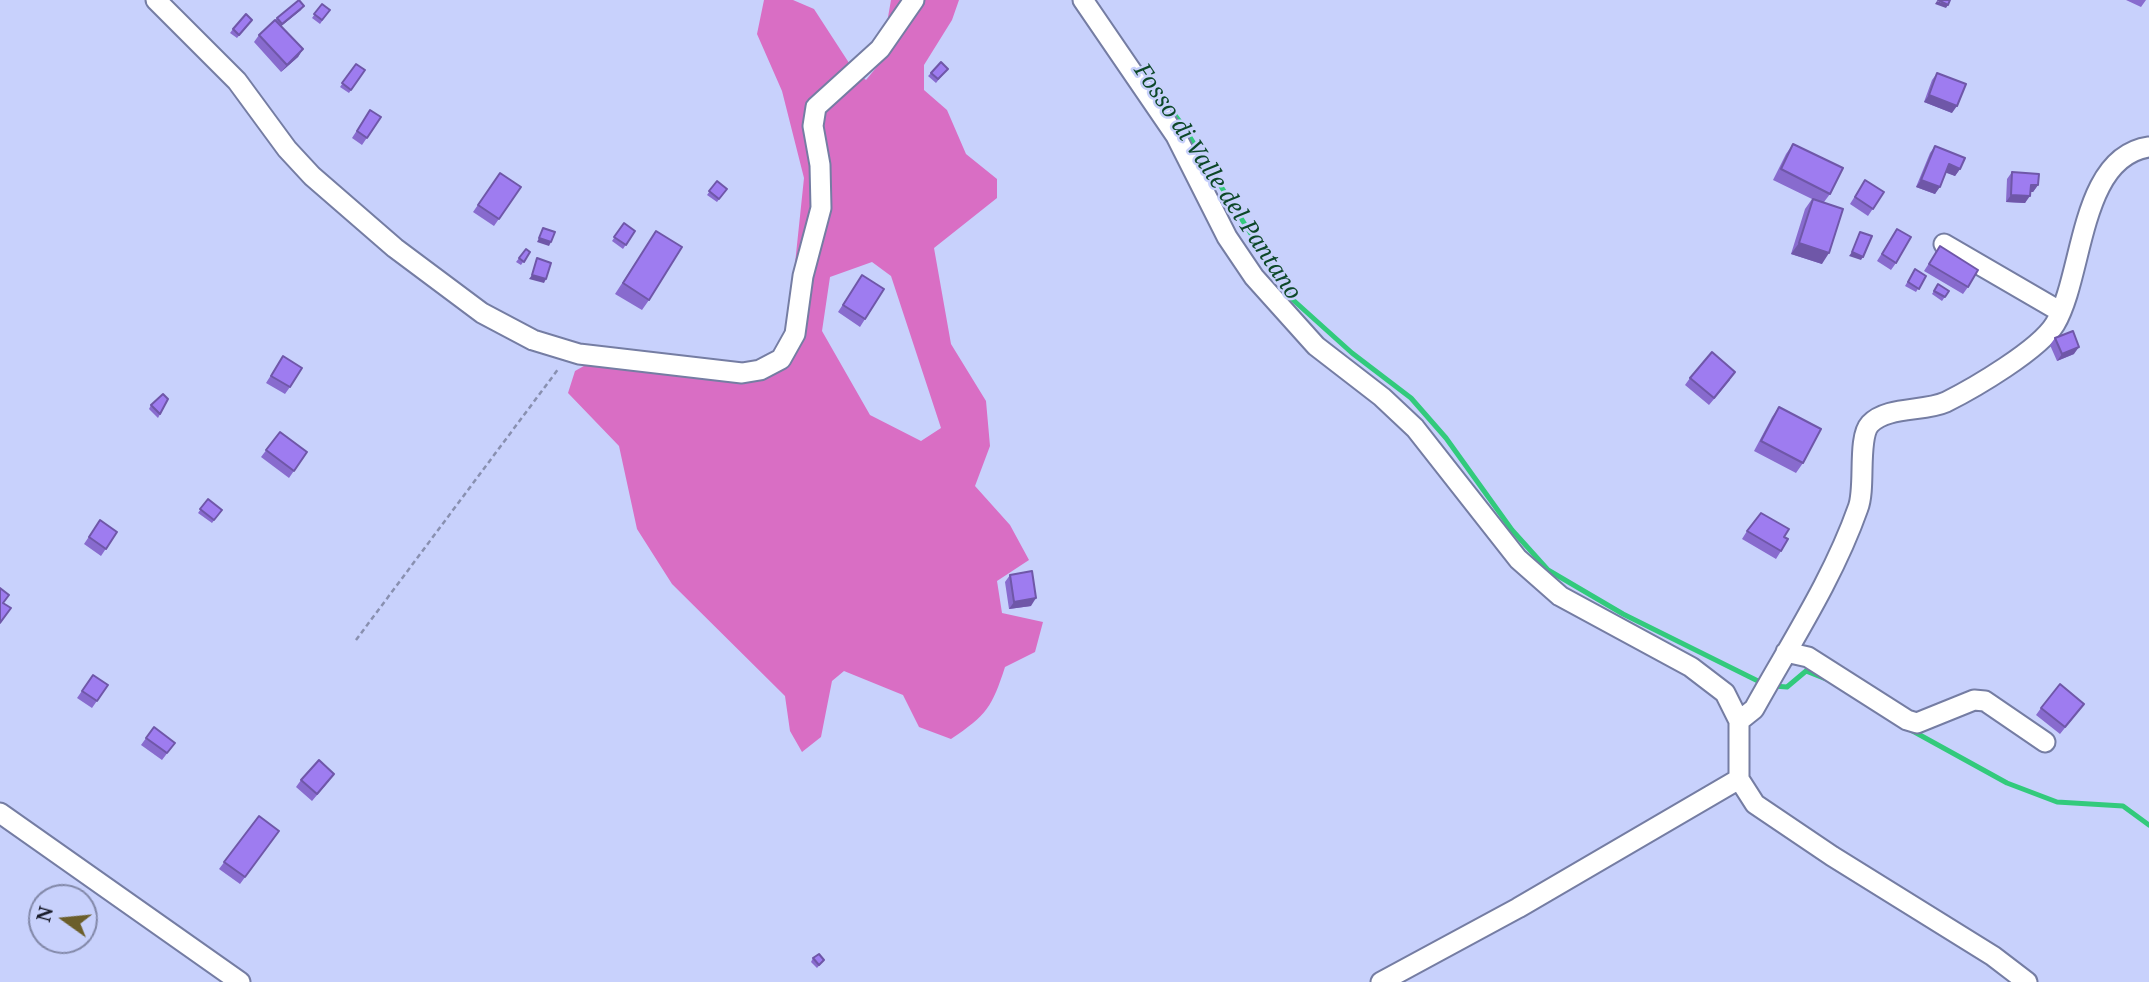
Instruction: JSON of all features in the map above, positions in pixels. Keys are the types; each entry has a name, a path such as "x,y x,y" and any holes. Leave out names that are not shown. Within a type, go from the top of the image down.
{"street":[{"path":"156,0 237,81 292,156 339,200 482,313 521,335 570,352 632,362 742,373 760,370 781,359 795,334 803,276 821,208 814,112 822,100 880,49 914,0"},
{"path":"1083,0 1176,136 1240,258 1284,313 1325,354 1382,397 1415,428 1498,537 1537,579 1592,616 1699,672 1725,693 1739,721 1740,779 1749,798 1762,811 1993,956 2027,982"},
{"path":"1739,721 1755,709 1839,555 1859,507 1863,489 1864,436 1870,424 1886,415 1934,407 1960,394 2040,341 2061,312 2101,184 2123,156 2149,147"},
{"path":"1944,244 2061,312"},
{"path":"1786,652 1808,657 1907,720 1927,721 1974,700 1985,701 2045,742"},
{"path":"1381,982 1518,908 1740,779"},
{"path":"0,813 240,982"}],"path":[{"path":"356,640 570,352"}],"shaded area":[{"path":"764,0 793,0 814,9 851,66 866,80 880,63 891,0 959,0 952,20 924,65 924,90 947,110 966,154 997,179 997,198 934,248 951,344 986,401 990,446 975,486 1010,525 1029,560 997,581 1002,613 1043,622 1035,652 1005,667 987,709 951,739 919,727 903,695 844,671 832,681 821,737 802,752 790,731 785,696 672,584 637,529 619,446 568,393 575,371 591,362 733,378 785,359 804,178 782,91 757,34","holes":["872,262 891,276 941,428 921,441 870,415 822,331 830,277"]}],"building":[{"path":"299,0 304,6 282,24 277,18"},
{"path":"322,4 330,10 322,20 314,14"},
{"path":"246,14 252,20 239,35 233,29"},
{"path":"275,20 303,49 287,65 259,35"},
{"path":"941,62 948,69 938,79 931,73"},
{"path":"356,64 365,70 351,90 342,83"},
{"path":"1937,73 1966,84 1957,106 1929,95"},
{"path":"370,110 381,117 367,138 357,131"},
{"path":"1793,144 1843,168 1830,194 1781,169"},
{"path":"1935,146 1965,158 1960,169 1949,164 1940,187 1921,180"},
{"path":"2012,172 2039,174 2038,185 2031,185 2030,196 2011,195"},
{"path":"500,173 521,187 499,219 478,205"},
{"path":"1865,180 1884,192 1873,209 1855,197"},
{"path":"717,181 727,189 719,199 709,191"},
{"path":"1813,199 1843,209 1829,253 1799,243"},
{"path":"624,223 635,231 626,245 614,237"},
{"path":"543,228 555,232 551,242 539,238"},
{"path":"1897,229 1911,237 1896,263 1882,254"},
{"path":"656,231 682,247 649,300 623,283"},
{"path":"1860,232 1872,236 1863,257 1852,252"},
{"path":"1940,246 1978,270 1968,287 1929,264"},
{"path":"526,249 530,252 524,262 519,258"},
{"path":"537,258 551,263 546,279 532,275"},
{"path":"1915,269 1926,276 1919,289 1908,282"},
{"path":"862,275 884,289 865,319 843,305"},
{"path":"1938,284 1949,291 1945,297 1934,291"},
{"path":"2073,331 2079,347 2062,354 2055,338"},
{"path":"1712,352 1735,372 1714,398 1690,378"},
{"path":"283,356 302,368 290,387 271,376"},
{"path":"163,394 168,399 160,414 151,405"},
{"path":"1779,407 1821,429 1803,463 1761,441"},
{"path":"280,432 307,452 294,471 266,450"},
{"path":"208,499 222,510 214,520 200,509"},
{"path":"1761,513 1789,529 1784,537 1788,539 1781,551 1747,531"},
{"path":"100,520 117,532 106,549 89,537"},
{"path":"1032,571 1036,598 1014,602 1010,575"},
{"path":"0,588 9,595 3,603 11,608 0,623"},
{"path":"93,675 108,685 97,701 82,691"},
{"path":"2060,684 2084,704 2065,727 2041,708"},
{"path":"154,727 175,743 167,753 146,738"},
{"path":"319,760 334,774 317,794 301,780"},
{"path":"259,816 279,831 245,877 224,862"},
{"path":"819,954 824,960 819,965 813,958"}],"waterway":[{"name":"Fosso di Valle del Pantano","path":"1160,96 1181,123 1292,299 1352,353 1411,398 1446,438 1512,530 1548,570 1623,614 1764,684"},
{"name":"Fosso di Valle del Pantano","path":"1774,686 1787,687 1806,671 1826,679"},
{"name":"Fosso di Valle del Pantano","path":"1909,729 2007,783 2057,802 2123,806 2149,825"}]}
